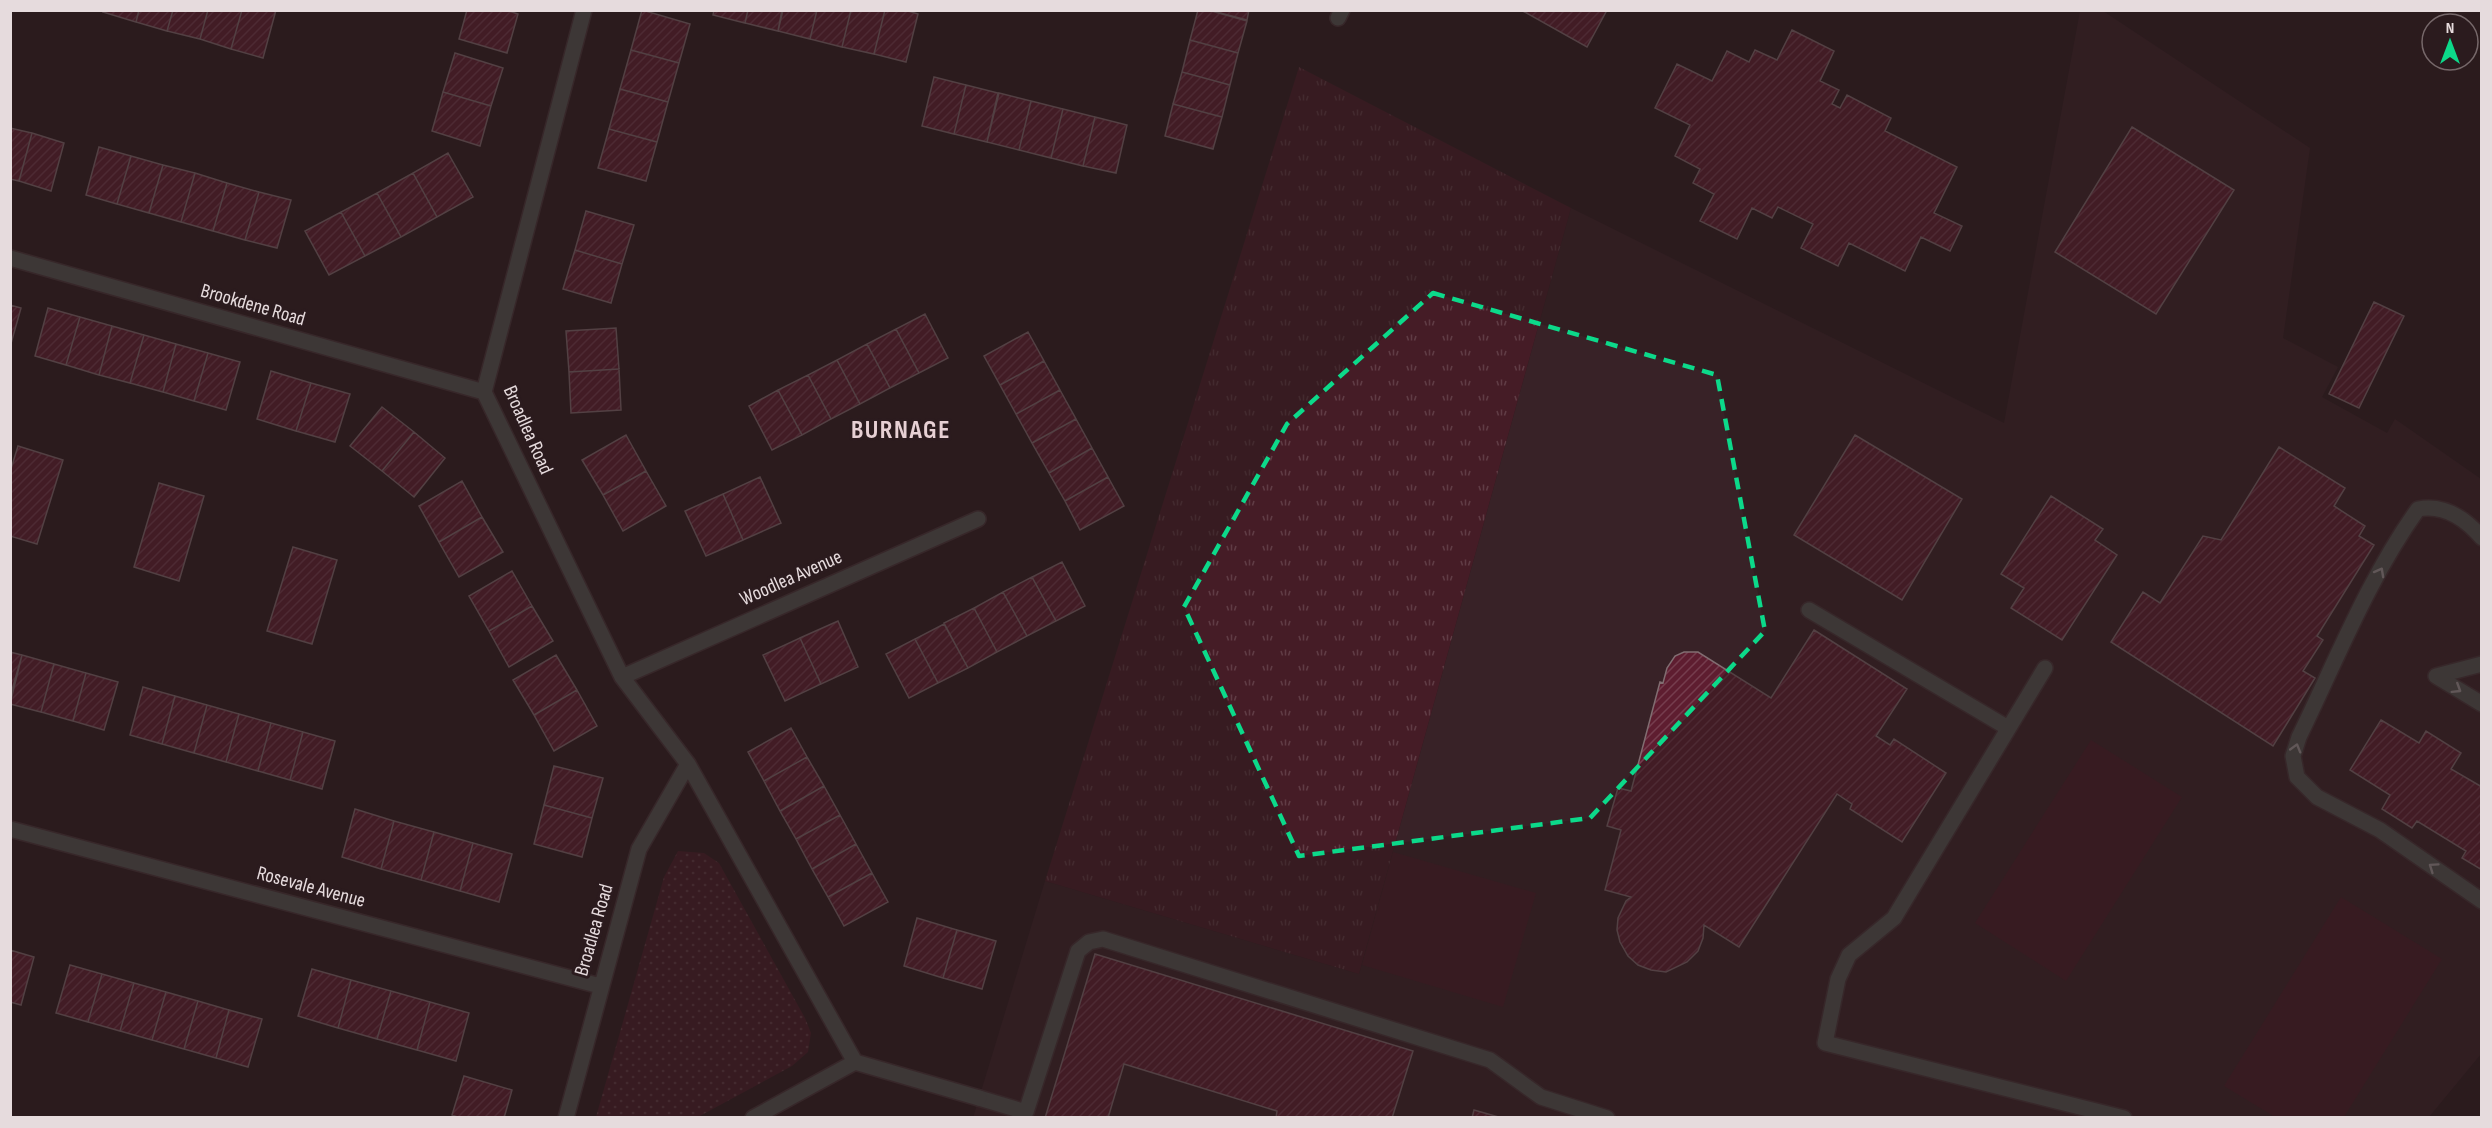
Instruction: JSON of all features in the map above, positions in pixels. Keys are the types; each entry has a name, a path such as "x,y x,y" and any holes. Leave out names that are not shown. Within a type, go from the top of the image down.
{"street":[{"name":"Broadlea Road","path":"584,10 484,392 622,676 688,764 855,1062"},
{"name":"Brookdene Road","path":"10,258 484,392"},
{"path":"2481,538 2458,515 2430,507 2418,510 2401,532 2370,590 2299,737 2293,756 2296,777 2317,798 2380,830 2481,901"},
{"name":"Woodlea Avenue","path":"622,676 978,519"},
{"path":"1809,610 2007,728"},
{"path":"2481,664 2436,676 2481,704"},
{"path":"2045,668 1894,918 1849,955 1838,979 1824,1043 2124,1118"},
{"name":"Broadlea Road","path":"566,1118 639,849 688,764"},
{"name":"Rosevale Avenue","path":"10,829 600,986"},
{"path":"753,1118 855,1062 1026,1112 1078,951 1089,942 1103,939 1490,1060 1541,1097 1607,1118"}],"highlighted area":[{"path":"1433,293 1717,375 1765,631 1590,818 1299,856 1184,607 1287,424"}],"shaded area":[{"path":"2080,11 2103,11 2310,148 2283,338 2338,367 2322,397 2387,433 2395,419 2481,479 2481,1054 2429,1117 973,1118 1045,881 1359,974 1571,208 2004,423"}],"green space":[{"path":"1299,67 1571,208 1359,974 1045,881"},
{"path":"2091,740 2182,797 2066,981 1975,923"},
{"path":"678,851 704,853 719,863 805,1018 811,1033 808,1052 792,1066 698,1117 596,1117 664,877"},
{"path":"1393,852 1536,893 1503,1007 1362,965"},
{"path":"2341,897 2442,959 2344,1117 2275,1117 2224,1086"}],"building":[{"path":"104,10 139,10 136,22 103,12"},
{"path":"139,10 173,10 167,31 136,22"},
{"path":"173,10 208,10 200,39 167,31"},
{"path":"208,10 242,10 231,49 200,39"},
{"path":"242,10 276,10 263,58 231,49"},
{"path":"467,10 506,10 518,14 507,53 459,39"},
{"path":"642,10 690,24 679,63 631,50"},
{"path":"714,10 748,10 745,23 713,15"},
{"path":"748,10 782,10 778,31 745,23"},
{"path":"783,10 817,10 810,39 778,31"},
{"path":"817,10 851,10 842,47 810,39"},
{"path":"851,10 885,10 874,54 842,47"},
{"path":"885,10 905,10 918,14 906,62 874,54"},
{"path":"1198,10 1208,10 1247,21 1238,53 1190,40"},
{"path":"1209,10 1249,10 1247,20"},
{"path":"1521,10 1607,10 1587,47"},
{"path":"1792,30 1834,51 1820,81 1839,90 1832,104 1840,108 1847,95 1891,118 1885,131 1957,167 1934,213 1962,226 1950,251 1921,237 1905,271 1849,243 1838,266 1801,248 1813,224 1778,207 1772,218 1752,208 1737,239 1700,221 1714,194 1693,183 1700,169 1675,156 1690,125 1655,108 1677,64 1712,81 1727,51 1749,62 1755,50 1777,60"},
{"path":"1190,40 1238,53 1230,85 1182,72"},
{"path":"631,50 679,63 668,102 620,89"},
{"path":"455,53 503,68 491,106 443,92"},
{"path":"1182,72 1230,85 1222,117 1173,104"},
{"path":"934,77 966,85 954,134 922,126"},
{"path":"966,85 998,93 987,142 954,134"},
{"path":"620,89 668,102 657,142 609,129"},
{"path":"443,92 491,106 480,146 432,131"},
{"path":"999,93 1031,101 1019,150 987,142"},
{"path":"1031,101 1063,109 1051,158 1019,150"},
{"path":"1173,104 1222,117 1213,149 1165,136"},
{"path":"1063,109 1095,117 1083,166 1051,158"},
{"path":"1095,117 1127,125 1116,173 1083,166"},
{"path":"2132,127 2234,190 2156,314 2055,252"},
{"path":"10,128 32,133 19,181 10,179"},
{"path":"609,129 657,142 646,181 598,168"},
{"path":"32,133 64,143 51,191 19,181"},
{"path":"99,147 131,156 117,204 86,195"},
{"path":"448,153 473,197 437,217 413,173"},
{"path":"131,156 163,165 149,213 117,204"},
{"path":"163,165 195,173 181,222 149,213"},
{"path":"195,173 227,183 213,231 181,222"},
{"path":"413,173 437,217 401,237 377,193"},
{"path":"227,183 259,192 245,240 213,231"},
{"path":"259,192 291,200 277,248 245,240"},
{"path":"377,193 401,237 365,256 341,212"},
{"path":"586,211 634,225 622,264 575,250"},
{"path":"341,212 365,256 329,275 305,231"},
{"path":"575,250 622,264 611,303 563,289"},
{"path":"2374,302 2404,316 2359,408 2329,394"},
{"path":"10,305 21,308 10,347"},
{"path":"48,308 80,317 66,365 35,356"},
{"path":"925,314 948,358 919,373 896,329"},
{"path":"80,317 112,326 99,375 66,365"},
{"path":"112,326 144,335 130,383 99,375"},
{"path":"616,328 619,369 569,372 566,331"},
{"path":"896,329 919,373 890,388 867,344"},
{"path":"1028,332 1044,361 1000,385 984,356"},
{"path":"144,335 176,344 163,392 130,383"},
{"path":"176,344 208,353 194,401 163,392"},
{"path":"867,344 890,388 860,404 837,360"},
{"path":"208,353 240,362 226,410 194,401"},
{"path":"837,360 860,404 831,419 808,375"},
{"path":"1044,361 1060,390 1016,414 1000,385"},
{"path":"619,369 621,410 571,413 569,372"},
{"path":"271,371 311,383 296,431 257,419"},
{"path":"808,375 831,419 802,435 778,390"},
{"path":"311,383 350,394 335,442 296,431"},
{"path":"778,390 802,435 772,450 749,406"},
{"path":"1060,390 1076,419 1032,443 1016,414"},
{"path":"382,407 414,432 382,471 350,446"},
{"path":"1076,419 1092,448 1049,473 1032,443"},
{"path":"414,432 445,458 414,497 382,471"},
{"path":"626,435 646,471 603,495 582,460"},
{"path":"1855,435 1962,499 1902,600 1794,535"},
{"path":"18,446 63,460 37,544 10,536 10,472"},
{"path":"2279,447 2345,488 2334,506 2365,526 2359,536 2374,545 2317,636 2323,640 2303,671 2315,678 2273,746 2111,642 2143,592 2160,603 2203,536 2221,540"},
{"path":"1092,448 1108,477 1065,501 1049,473"},
{"path":"646,471 666,506 623,531 603,495"},
{"path":"760,477 781,523 743,540 723,494"},
{"path":"1108,477 1124,506 1080,530 1065,501"},
{"path":"462,481 482,517 439,542 419,506"},
{"path":"159,483 204,496 179,581 134,567"},
{"path":"723,494 743,540 706,556 685,511"},
{"path":"2051,496 2103,529 2095,540 2117,555 2062,640 2011,608 2024,588 2001,574"},
{"path":"482,517 503,552 459,577 439,542"},
{"path":"293,547 337,560 312,644 267,631"},
{"path":"1062,562 1085,606 1056,621 1032,577"},
{"path":"512,571 532,606 489,631 469,596"},
{"path":"1032,577 1056,621 1027,636 1003,592"},
{"path":"1003,592 1027,636 997,652 974,608"},
{"path":"532,606 553,641 509,667 489,631"},
{"path":"974,608 997,652 968,668 944,623"},
{"path":"838,621 858,667 821,684 800,638"},
{"path":"944,624 968,668 938,683 915,639"},
{"path":"1814,630 1907,689 1876,736 1890,745 1894,739 1946,773 1902,842 1850,809 1852,804 1837,794 1739,947 1704,925 1703,938 1698,951 1687,962 1666,972 1638,965 1628,956 1620,942 1617,930 1618,918 1626,901 1631,897 1605,890 1621,830 1607,826 1618,788 1631,791 1660,682 1663,683 1667,668 1675,656 1684,652 1698,652 1771,698"},
{"path":"800,638 821,684 785,701 763,655"},
{"path":"915,639 938,683 909,698 886,654"},
{"path":"10,652 22,655 10,697"},
{"path":"22,655 54,664 41,712 10,704"},
{"path":"556,655 577,690 534,715 513,680"},
{"path":"54,664 86,673 73,721 41,712"},
{"path":"86,673 118,682 104,730 73,721"},
{"path":"143,687 175,696 162,744 130,735"},
{"path":"577,690 597,726 554,751 534,715"},
{"path":"175,696 207,705 194,753 162,744"},
{"path":"207,705 239,714 226,762 194,753"},
{"path":"239,714 271,723 258,771 226,762"},
{"path":"2381,720 2419,743 2426,731 2461,753 2451,769 2482,787 2482,870 2462,858 2466,851 2417,821 2412,828 2382,809 2390,795 2350,770"},
{"path":"271,723 303,732 290,780 258,771"},
{"path":"791,728 807,757 764,781 748,752"},
{"path":"303,732 335,741 322,789 290,780"},
{"path":"807,757 824,786 780,811 764,781"},
{"path":"554,766 603,778 592,818 544,805"},
{"path":"824,786 840,815 796,839 780,811"},
{"path":"544,805 592,818 582,857 534,844"},
{"path":"355,809 394,821 381,869 342,857"},
{"path":"840,815 856,844 812,869 796,839"},
{"path":"394,821 434,832 421,880 381,869"},
{"path":"434,832 473,843 460,891 421,880"},
{"path":"473,843 512,854 499,902 460,891"},
{"path":"856,844 872,873 828,897 812,869"},
{"path":"872,873 888,902 844,926 828,897"},
{"path":"917,918 957,930 943,978 904,966"},
{"path":"957,930 996,941 982,989 943,978"},
{"path":"10,950 34,957 21,1005 10,1002"},
{"path":"1095,954 1413,1051 1392,1118 1276,1118 1277,1111 1124,1064 1108,1118 1045,1118"},
{"path":"70,965 102,974 88,1022 56,1013"},
{"path":"312,969 351,980 338,1028 298,1016"},
{"path":"102,974 134,983 120,1031 88,1022"},
{"path":"351,980 391,991 377,1039 338,1028"},
{"path":"134,983 166,992 152,1040 120,1031"},
{"path":"391,991 430,1002 417,1050 377,1039"},
{"path":"166,992 198,1001 184,1049 152,1040"},
{"path":"198,1001 229,1010 216,1058 184,1049"},
{"path":"430,1002 469,1013 456,1061 417,1050"},
{"path":"229,1010 262,1019 248,1067 216,1058"},
{"path":"464,1076 512,1090 504,1118 460,1118 452,1115"},
{"path":"1474,1110 1502,1118 1472,1118"}],"district":[{"name":"BURNAGE","path":"901,430"}]}
